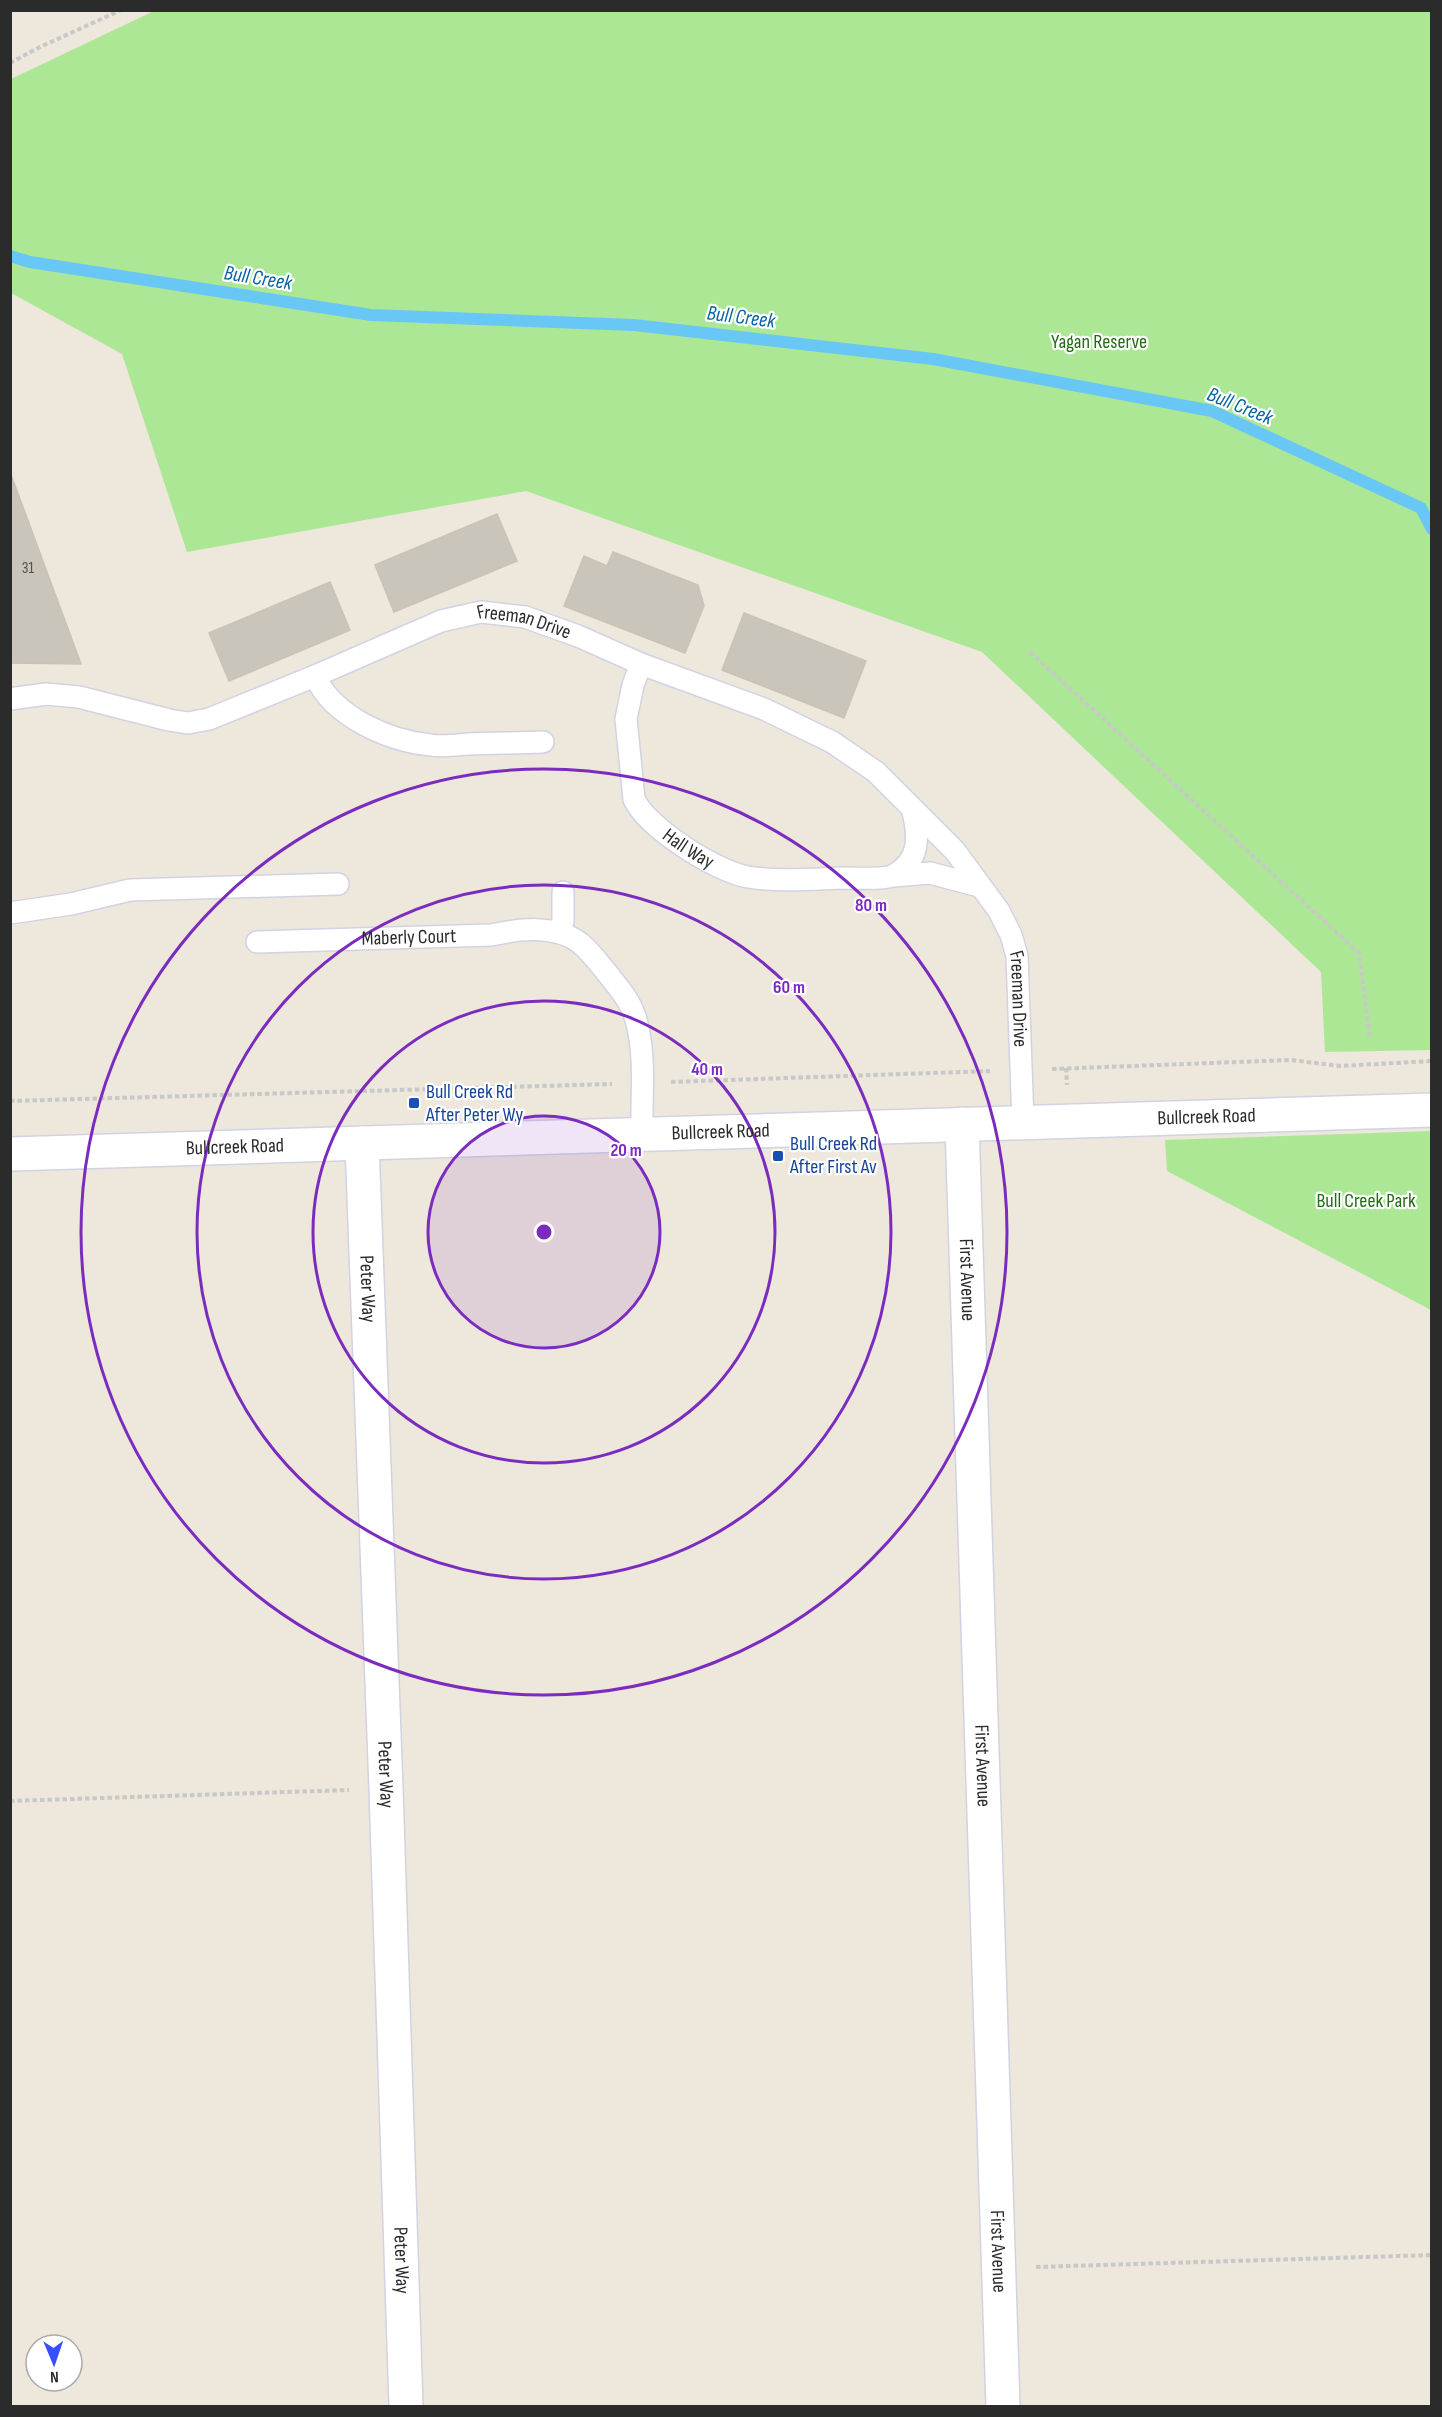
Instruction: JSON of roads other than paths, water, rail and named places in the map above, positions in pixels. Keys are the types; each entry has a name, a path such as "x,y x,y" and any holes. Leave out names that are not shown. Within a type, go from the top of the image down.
{"street":[{"name":"Bullcreek Road","path":"10,1154 1431,1110"},
{"name":"First Avenue","path":"962,1124 1003,2406"},
{"name":"Peter Way","path":"362,1143 406,2406"}],"lane":[{"name":"Freeman Drive","path":"10,699 46,694 79,697 188,723 209,719 441,621 481,612 525,616 641,664 764,709 832,742 876,772 913,812 955,851 999,910 1011,935 1017,956 1023,1122"},
{"name":"Hall Way","path":"641,664 633,685 626,719 631,790 638,810 667,836 722,868 746,877 777,880 930,873 979,886"},
{"path":"315,676 320,687 333,702 361,723 399,738 431,746 543,742"},
{"path":"893,876 908,863 916,850 918,832 913,812"},
{"path":"10,913 71,904 130,890 338,884"},
{"path":"560,933 563,921 563,892"},
{"name":"Maberly Court","path":"257,942 491,935 516,930 560,933 579,942 628,1000 639,1035 642,1134"}],"waterway":[{"name":"Bull Creek","path":"10,256 30,262 371,315 634,325 933,359 1212,411 1421,508 1432,529"}],"place":[{"name":"Bull Creek Rd After Peter Wy","path":"414,1103"},
{"name":"Bull Creek Rd After First Av","path":"778,1156"}],"park label":[{"name":"Yagan Reserve","path":"1099,342"},
{"name":"Bull Creek Park","path":"1366,1201"}]}
